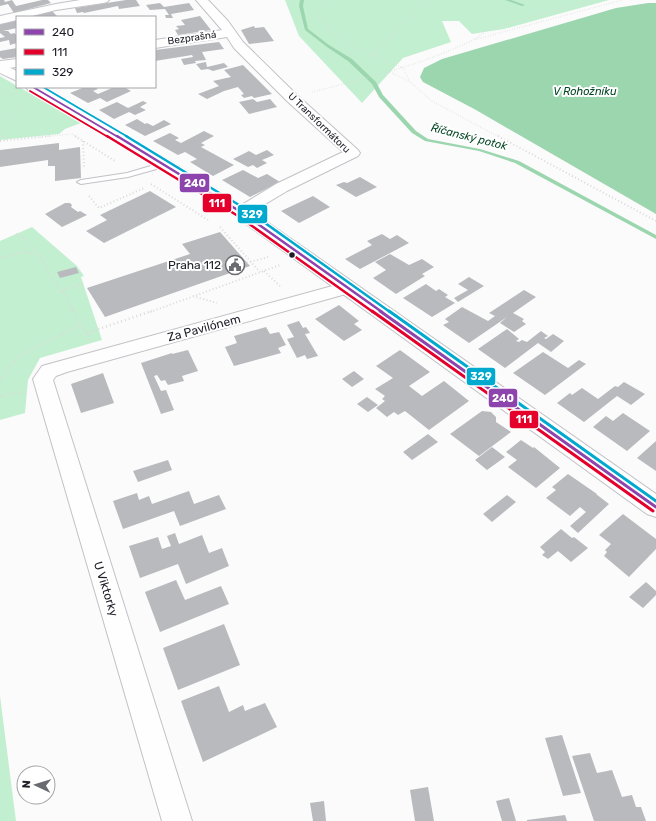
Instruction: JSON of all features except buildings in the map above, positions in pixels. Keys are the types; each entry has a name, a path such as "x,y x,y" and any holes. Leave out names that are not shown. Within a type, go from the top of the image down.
{"street":[{"path":"17,16 56,7 103,0"},
{"name":"U Transformátoru","path":"202,0 241,48 292,98 353,153 308,174 255,202 241,212"},
{"path":"0,20 16,16"},
{"name":"Bezprašná","path":"156,44 230,33"},
{"path":"0,66 16,63"},
{"path":"0,66 16,76"},
{"path":"35,88 164,164 241,212 656,507"},
{"name":"Za Pavilónem","path":"62,366 347,288"},
{"name":"U Viktorky","path":"62,366 45,374 43,379 44,385 177,821"}],"lane":[{"path":"81,182 128,175 164,164"}],"path":[{"path":"323,0 318,15 330,31 356,48 403,68 410,82"},
{"path":"372,56 426,0"},
{"path":"292,98 403,68 451,51 473,40 489,28 592,0"},
{"path":"473,40 622,0"},
{"path":"389,71 410,82 432,101 656,221"},
{"path":"0,123 24,103"},
{"path":"0,132 6,141"},
{"path":"0,142 72,134 116,162"},
{"path":"83,141 84,170"},
{"path":"145,181 208,220"},
{"path":"220,228 262,272 286,292"},
{"path":"16,234 27,240 34,250 32,252"},
{"path":"0,258 16,252 32,252 39,255 43,259 52,279 75,311 80,325 87,333 95,357"},
{"path":"247,263 253,263 270,256"},
{"path":"87,333 284,264"},
{"path":"62,291 84,283"},
{"path":"193,296 223,305"},
{"path":"0,380 19,356 80,325"}],"shaded area":[{"path":"285,0 609,0 504,29 472,34 459,21 442,21 451,42 403,58 362,103 299,36"},
{"path":"0,76 16,85 16,88 21,88 81,123 65,129 59,134 0,140"},
{"path":"32,227 77,266 84,276 81,277 102,340 40,358 28,380 25,413 0,420 0,241"},
{"path":"0,696 16,821 0,821"}],"water":[{"name":"V Rohožníku","path":"656,3 656,214 476,110 423,82 420,77 424,68 442,59 616,8"}],"waterway":[{"name":"Říčanský potok","path":"302,0 301,6 306,29 328,46 350,60 374,83 381,96 414,132 427,140 480,150 517,162 656,237"},
{"path":"507,0 523,5"}],"transit line":[{"name":"240","path":"35,88 164,164 241,212 656,507"},
{"name":"329","path":"45,88 167,160 244,208 656,501"},
{"name":"111","path":"30,91 161,168 238,216 653,511"}],"place":[{"name":"Praha 112","path":"235,265"}]}
